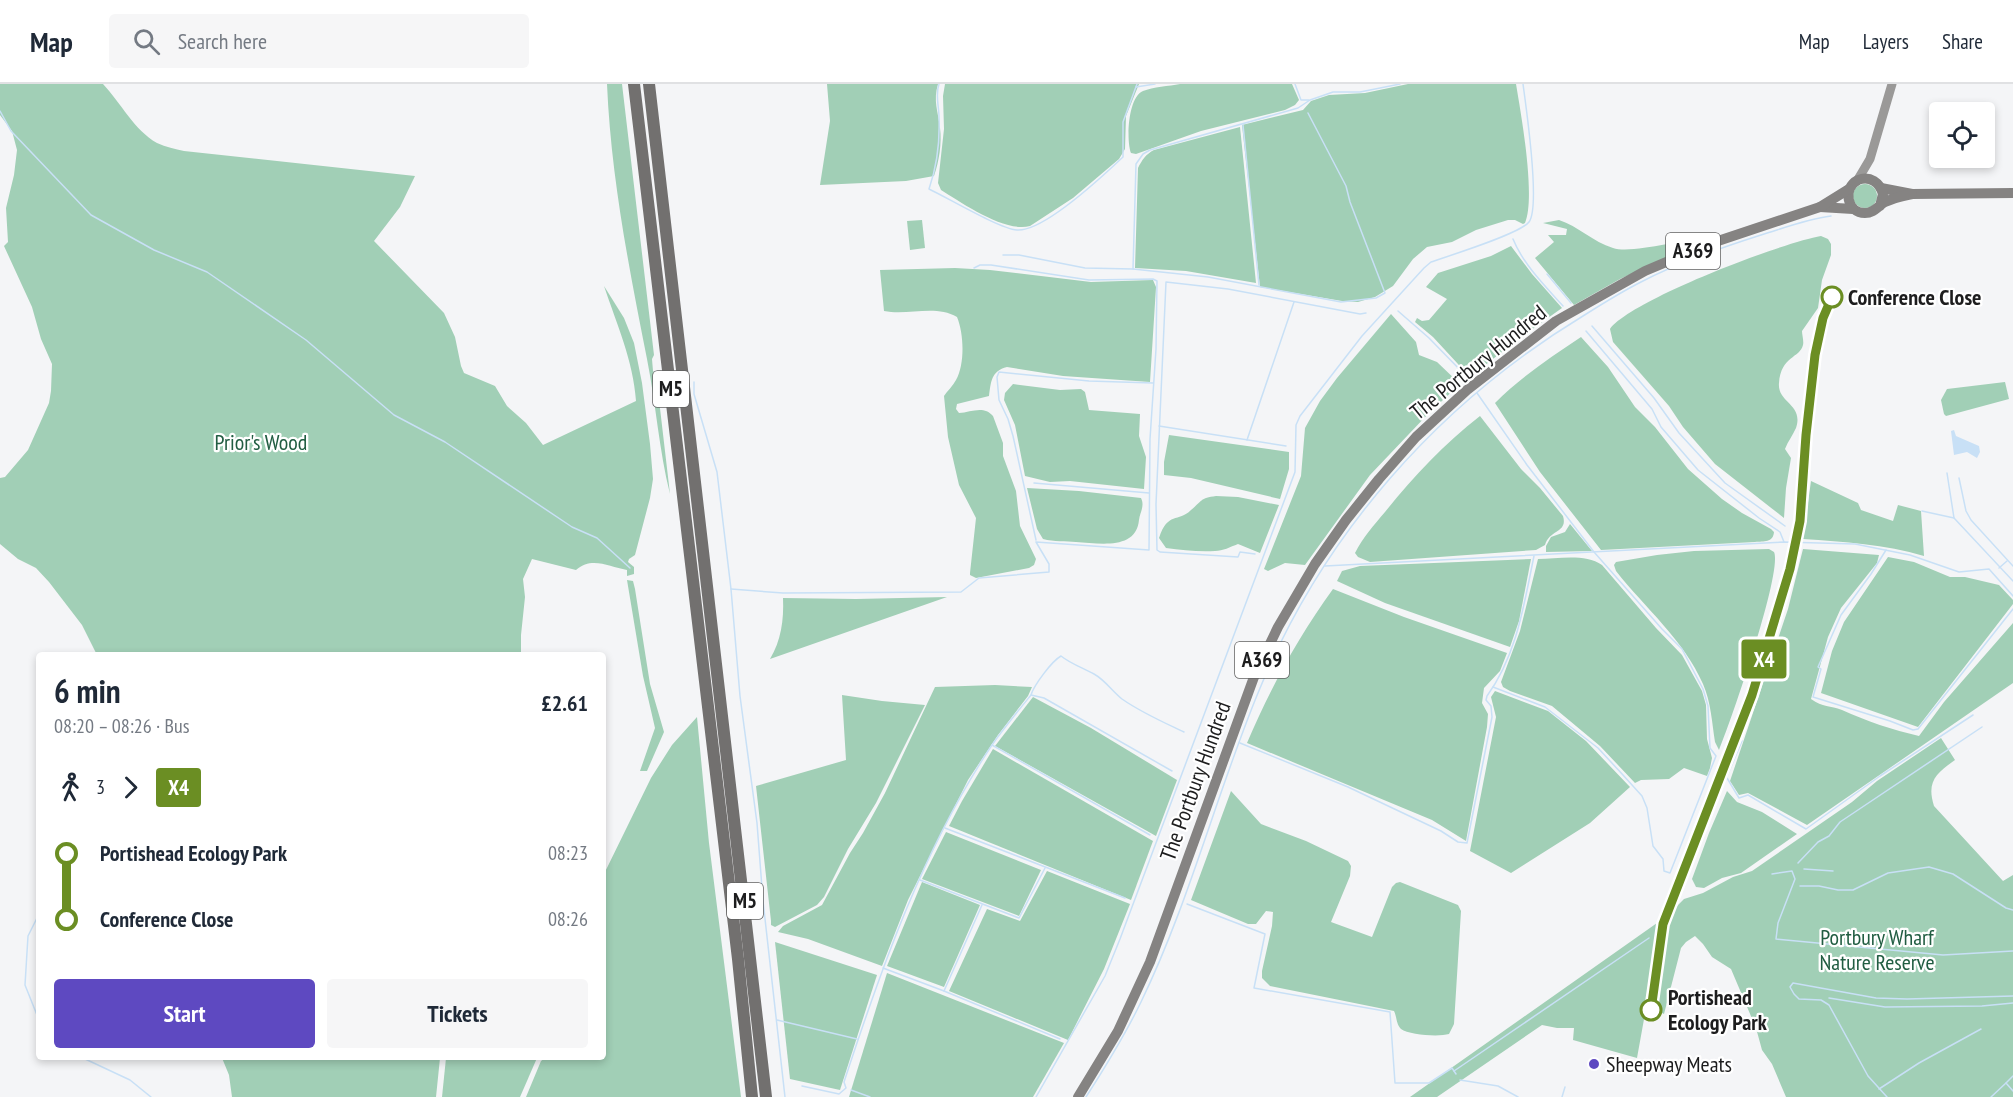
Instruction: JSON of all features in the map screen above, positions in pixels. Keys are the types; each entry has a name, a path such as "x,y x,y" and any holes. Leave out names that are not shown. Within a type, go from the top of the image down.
{"highway":[{"name":"M5","path":"634,84 738,959 752,1097"},
{"name":"M5","path":"649,84 766,1097"}],"main road":[{"path":"1892,84 1870,159 1853,185 1848,200 1853,209 1867,213 1887,201 1912,194 2013,193"},
{"path":"1870,159 1883,198 1880,206"},
{"path":"1853,185 1868,179 1877,184 1912,194"},
{"name":"The Portbury Hundred","path":"1078,1097 1118,1031 1150,962 1254,677 1315,564 1379,479 1416,437 1467,390 1556,321 1645,271 1709,244 1820,207 1853,185"},
{"name":"The Portbury Hundred","path":"1820,207 1853,209"}],"green space":[{"name":"Prior's Wood","path":"0,84 103,84 141,131 157,143 170,148 415,176 400,207 374,241 444,313 455,337 464,373 495,386 507,406 526,423 543,445 636,401 628,357 604,286 624,318 634,343 650,444 653,479 650,498 635,555 628,562 634,567 634,574 627,576 627,570 601,564 588,564 576,570 532,559 523,579 525,597 521,652 96,652 82,625 49,582 36,568 18,559 0,544 0,478 5,477 28,450 49,403 52,364 41,339 32,307 4,246 8,242 6,208 17,150 12,131 0,115"},
{"path":"607,84 622,84 654,355 653,371 656,374 670,494 622,222 612,153"},
{"path":"827,84 938,84 936,101 941,140 934,176 906,181 820,185 830,121"},
{"path":"945,84 1139,84 1126,116 1125,149 1119,159 1073,198 1030,226 1020,227 984,216 941,190 938,183 944,129"},
{"path":"1180,84 1292,84 1299,100 1285,110 1201,131 1136,154 1131,153 1129,139 1131,110 1138,95 1143,91"},
{"path":"1408,84 1516,84 1528,176 1528,211 1525,223 1508,220 1476,230 1452,242 1427,247 1413,259 1393,286 1375,297 1358,302 1260,287 1242,125 1303,110 1311,101 1329,95 1365,93"},
{"path":"1240,127 1256,283 1186,271 1135,268 1138,168 1143,160 1154,150"},
{"path":"1865,184 1874,187 1877,196 1874,205 1865,208 1856,205 1853,196 1856,187"},
{"path":"922,220 925,248 910,250 907,221"},
{"path":"1559,220 1613,248 1644,248 1702,237 1703,241 1620,279 1574,305 1535,258 1554,242 1548,235 1566,235 1567,229 1543,223"},
{"path":"1821,236 1828,239 1831,244 1831,255 1822,280 1818,308 1802,331 1801,349 1780,374 1779,390 1794,408 1797,420 1796,428 1785,449 1791,458 1784,518 1715,464 1683,427 1669,406 1613,342 1610,329 1623,317 1646,303 1708,274 1774,249"},
{"path":"1511,246 1562,308 1470,377 1433,337 1415,322 1417,318 1422,321 1429,320 1447,299 1426,287 1438,273 1491,256"},
{"path":"955,268 1091,282 1153,280 1156,287 1150,382 1063,376 1007,367 995,374 989,396 957,404 956,409 959,413 981,410 993,416 1003,443 1003,456 1016,491 1020,526 1036,559 1034,565 1029,568 976,578 970,573 976,518 959,485 948,437 944,396 956,380 961,366 963,349 957,317 940,311 884,311 880,270"},
{"path":"1391,314 1416,342 1419,355 1437,362 1460,384 1370,475 1305,565 1285,563 1268,571 1264,569 1301,476 1305,428 1320,401 1337,378"},
{"path":"1581,337 1608,367 1635,407 1655,427 1688,469 1722,499 1771,529 1774,532 1772,538 1762,542 1601,550 1540,472 1495,403 1526,376"},
{"path":"2005,382 2009,399 1946,416 1944,414 1941,400 1947,389"},
{"path":"1013,384 1060,390 1081,389 1085,392 1089,410 1140,414 1139,436 1146,457 1144,489 1070,481 1050,482 1025,476 1015,425 1004,400 1005,393"},
{"path":"1480,416 1521,469 1563,516 1564,521 1561,528 1547,540 1545,545 1536,550 1370,562 1358,557 1355,553 1365,536 1407,486 1442,449"},
{"path":"1169,435 1289,452 1289,469 1280,499 1191,478 1164,475"},
{"path":"1811,481 1858,503 1861,510 1893,521 1898,505 1921,511 1924,556 1879,546 1803,539"},
{"path":"1027,488 1141,498 1142,506 1136,530 1124,541 1105,544 1043,539 1037,529"},
{"path":"1216,496 1238,497 1279,505 1260,553 1238,544 1215,551 1166,548 1159,538 1166,524 1186,514 1204,499"},
{"path":"1570,524 1592,551 1546,552 1546,546 1551,537 1565,532"},
{"path":"1769,549 1774,552 1775,565 1771,587 1754,648 1719,750 1715,742 1708,698 1695,668 1675,639 1616,571 1614,565 1616,562 1694,551"},
{"path":"1803,549 1879,555 1877,563 1841,608 1828,637 1811,699 1823,705 1919,736 1944,702 2013,623 2013,683 1807,825 1748,793 1739,795 1730,781 1788,609"},
{"path":"1888,557 1914,562 1950,577 1965,577 1999,585 2013,600 2013,604 1918,727 1821,693 1832,651 1844,622"},
{"path":"1579,558 1602,565 1682,655 1702,691 1706,705 1707,739 1712,758 1707,776 1684,768 1669,779 1641,780 1635,783 1600,746 1552,706 1503,687 1501,682 1520,631 1538,559"},
{"path":"1531,559 1519,621 1510,647 1385,603 1337,581 1342,571 1360,566"},
{"path":"627,580 633,581 635,589 650,684 664,732 647,771 640,771 655,728 643,676"},
{"path":"1333,589 1507,653 1500,671 1484,688 1482,703 1488,714 1487,727 1466,841 1432,820 1247,743 1286,664"},
{"path":"947,597 770,659 781,630 783,598"},
{"path":"995,685 1032,687 1028,696 968,780 908,900 882,966 808,939 778,932 783,926 822,905 885,793 935,687"},
{"path":"1495,691 1548,711 1586,741 1630,787 1590,823 1511,873 1470,851 1496,717 1491,697"},
{"path":"842,695 925,705 876,803 848,849 824,897 817,905 775,927 771,925 756,786 846,760"},
{"path":"1033,697 1091,728 1177,780 1156,836 995,746"},
{"path":"697,717 709,843 741,1097 526,1097 542,1060 606,1060 606,870 651,778 672,745"},
{"name":"Portbury Wharf Nature Reserve","path":"1941,738 1955,760 1938,774 1932,784 1934,806 2003,881 2013,875 2013,1097 1786,1097 1772,1064 1762,1050 1756,1028 1731,969 1712,957 1695,936 1681,948 1664,1014 1654,1009 1665,931 1677,906 1684,899 1752,871"},
{"path":"993,749 1153,841 1131,900 949,826"},
{"path":"1231,791 1261,824 1306,841 1348,861 1351,866 1350,876 1331,922 1372,937 1392,887 1400,882 1458,905 1461,911 1454,1024 1449,1034 1410,1033 1399,1027 1394,1011 1270,986 1262,978 1262,971 1273,912 1266,911 1256,924 1248,924 1191,900"},
{"path":"1727,791 1737,802 1762,812 1797,834 1741,873 1722,878 1704,888 1696,887 1692,879"},
{"path":"946,832 1041,870 1019,916 922,879"},
{"path":"1047,871 1130,904 1104,969 1068,1040 949,991 987,909 1020,921"},
{"path":"922,882 980,905 944,987 887,966"},
{"path":"1657,923 1650,986 1637,1058 1573,1040 1574,1028 1542,1025 1437,1097 1410,1097"},
{"path":"775,942 877,975 840,1090 790,1079"},
{"path":"887,973 1064,1043 1033,1097 849,1097"},
{"path":"223,1060 440,1060 436,1097 232,1097 229,1075"},
{"path":"446,1060 536,1060 520,1097 442,1097"}],"water":[{"path":"1954,430 1956,436 1979,446 1980,452 1977,458 1967,452 1954,455 1951,431"}],"waterway":[{"path":"939,84 937,96 938,145 929,189 987,219 1017,230 1028,228 1057,213 1123,157 1123,122 1137,84"},
{"path":"1136,87 1155,84"},
{"path":"1295,84 1301,100 1309,100"},
{"path":"1133,269 1136,164 1143,154 1150,150 1298,108 1310,100 1333,92 1360,92 1400,84"},
{"path":"1036,1097 1105,976 1120,939 1295,472 1296,425 1300,416 1362,336 1431,262 1499,238 1529,222 1534,197 1523,84"},
{"path":"0,111 11,131 91,215 154,250 207,272 306,340 394,415 445,442 572,527 597,538 630,568"},
{"path":"1003,255 1019,255 1085,268 1133,269 1208,277 1341,302 1376,298 1385,293 1346,186 1308,113"},
{"path":"1243,125 1259,285"},
{"path":"1086,1097 1141,1002 1158,964 1188,888 1243,732 1284,635 1315,580 1351,527 1390,478 1433,432 1480,390 1530,351 1612,298 1655,275 1700,256 1796,224 1831,216"},
{"path":"1513,239 1528,266 1563,306"},
{"path":"731,589 783,593 961,592 979,578 1049,572 1049,564 1036,542 1149,550 1150,439 1156,349 1157,281 1153,279 1089,280 991,265 980,265 974,268"},
{"path":"1547,274 1571,303"},
{"path":"1255,554 1240,552 1238,557 1157,550 1156,504 1166,282 1228,289 1360,314 1366,313"},
{"path":"1247,440 1294,302"},
{"path":"1398,311 1429,338 1466,376"},
{"path":"1592,326 1654,398 1679,433 1725,483 1785,526"},
{"path":"1586,331 1652,409 1661,427 1698,470 1780,532 1784,542"},
{"path":"1036,540 1013,436 999,400 997,377 999,372 1089,381 1153,383"},
{"path":"694,382 694,394 717,472 731,589 740,696 757,823 763,901 785,1097"},
{"path":"1477,393 1527,465 1594,552 1682,649 1703,689 1708,706 1710,748 1716,756 1670,873 1664,871 1663,859 1653,846 1647,808 1642,796 1598,748 1545,707 1493,687"},
{"path":"1159,426 1286,446"},
{"path":"1947,473 1954,518 2013,581"},
{"path":"1959,478 1966,511 1971,520 2013,566"},
{"path":"1034,483 1149,493"},
{"path":"1922,511 1954,518"},
{"path":"1325,566 1784,542 1855,544 1910,555 1959,572 1989,569 2013,596"},
{"path":"1886,550 1841,615 1818,667 1821,669 1813,697 1913,730 1918,729 2013,609"},
{"path":"1240,743 1348,787 1441,831 1458,842 1467,843 1492,717 1491,706 1486,700 1506,664 1518,629 1534,556"},
{"path":"1999,568 2007,561"},
{"path":"802,1086 839,1094 846,1088 844,1082 874,995 925,866 968,784 992,745 1057,659 1061,656 1094,674 1122,699 1184,732"},
{"path":"1031,695 1044,698 1172,771"},
{"path":"1727,778 1739,798 1748,795 1806,829 1880,776 1973,715"},
{"path":"1798,863 1818,842 1829,836 1840,822 1982,727"},
{"path":"1713,809 1742,741"},
{"path":"992,745 1150,835"},
{"path":"945,828 1125,898"},
{"path":"1800,886 1853,890 1888,873 1929,867 1953,874 2006,908 2013,910"},
{"path":"920,880 1019,918 1045,868"},
{"path":"1804,869 1833,871"},
{"path":"1772,874 1792,871 1795,879 1778,923 1776,939 1943,955 2013,951"},
{"path":"1187,904 1265,934 1254,988 1390,1012 1395,1083 1429,1083 1452,1068 1456,1074"},
{"path":"944,991 982,905"},
{"path":"36,920 28,936 25,985 36,1012"},
{"path":"1454,1071 1649,938"},
{"path":"883,968 1060,1039"},
{"path":"1887,1097 1868,1076 1829,1005 1821,1000 1799,999 1790,987 1793,983 1876,998 2013,996"},
{"path":"1829,998 1885,1007 1982,1006 2013,1003"},
{"path":"777,1020 857,1039"},
{"path":"1879,1089 1919,1063 1981,1029"},
{"path":"87,1060 130,1080 151,1097"},
{"path":"2013,1076 2006,1083 2013,1091"},
{"path":"1460,1080 1498,1086 1518,1097"},
{"path":"1991,1097 2006,1083"},
{"path":"1562,1097 1565,1087"},
{"path":"851,1090 870,1097"}],"bus line":[{"name":"X4","path":"1651,1010 1663,924 1752,695 1790,569 1800,521 1815,355 1823,318 1832,297"}],"place":[{"name":"Conference Close","path":"1832,297"},
{"name":"Portishead Ecology Park","path":"1651,1010"},
{"name":"Sheepway Meats","path":"1594,1064"}]}
